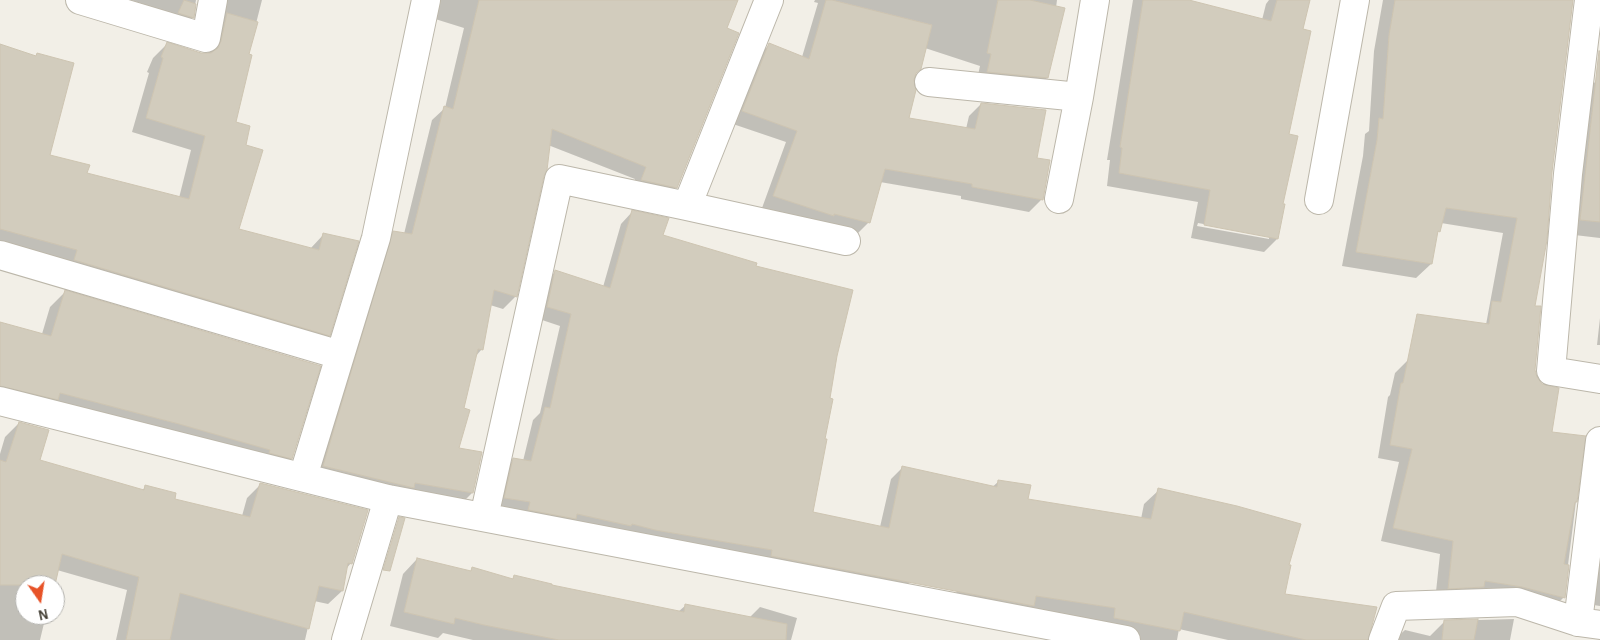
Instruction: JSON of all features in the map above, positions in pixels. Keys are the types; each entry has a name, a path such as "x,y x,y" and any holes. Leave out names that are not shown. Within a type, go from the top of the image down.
{"street":[{"path":"80,0 206,38 213,0"},
{"path":"303,477 376,238 426,0"},
{"path":"688,206 769,0"},
{"path":"1059,199 1079,97 1095,0"},
{"path":"1319,200 1355,0"},
{"path":"1589,0 1568,174 1551,371 1600,379"},
{"path":"929,82 1079,97"},
{"path":"484,517 559,180 846,241"},
{"path":"0,255 340,355"},
{"path":"0,401 388,499 1126,640"},
{"path":"1382,640 1396,606 1517,602 1589,623 1600,442"},
{"path":"346,640 388,499"}],"building":[{"path":"184,0 196,4 194,18 178,13"},
{"path":"479,0 738,0 727,28 739,33 677,188 641,180 646,167 552,129 547,170 544,176 517,297 494,290 483,350 478,349 464,408 470,410 459,448 482,452 473,493 415,483 414,488 323,466 393,231 412,234 444,106 453,109"},
{"path":"826,0 932,25 921,69 916,73 914,80 916,90 909,118 975,129 981,103 1046,110 1037,158 1050,160 1043,200 972,187 972,184 885,169 870,223 834,214 834,216 773,196 797,131 742,111 769,43 809,59"},
{"path":"998,0 1030,0 1065,8 1048,78 987,72 991,54 987,53"},
{"path":"1143,0 1189,0 1271,21 1277,0 1310,0 1303,29 1311,31 1289,134 1298,136 1283,204 1285,204 1278,239 1204,225 1210,190 1119,173 1122,148 1120,147"},
{"path":"1395,0 1573,0 1552,172 1547,240 1535,306 1541,306 1535,370 1537,377 1542,384 1559,388 1552,432 1586,436 1577,502 1575,502 1564,564 1569,565 1565,598 1522,587 1485,581 1484,587 1448,589 1453,541 1393,528 1412,449 1390,445 1401,383 1403,383 1417,314 1489,324 1492,301 1501,302 1517,218 1446,208 1440,232 1438,231 1432,264 1356,252 1377,140 1379,118 1383,119 1389,35"},
{"path":"227,13 258,22 249,54 252,55 236,122 250,126 246,145 263,150 239,229 319,250 323,233 359,241 330,336 74,260 77,250 0,229 0,44 36,56 37,53 74,63 50,155 90,165 87,173 189,199 205,136 146,118 163,58 161,57 167,42 201,53 211,53 218,48 221,41"},
{"path":"1600,51 1600,222 1580,220"},
{"path":"632,210 669,218 663,235 757,263 756,266 853,290 837,356 830,398 833,399 825,439 827,439 813,512 889,528 902,466 997,487 998,480 1031,485 1028,499 1151,519 1158,488 1237,506 1301,524 1289,565 1291,565 1285,594 1377,607 1368,640 1306,640 1184,612 1180,631 1114,618 1115,608 1036,596 1034,606 771,556 772,550 655,530 632,524 631,526 577,514 576,519 528,510 530,502 504,498 513,458 531,461 545,407 550,408 571,314 547,307 555,270 610,288"},
{"path":"65,290 321,366 292,459 269,453 270,450 179,424 60,393 58,400 0,386 0,322 51,336"},
{"path":"19,422 49,430 40,460 144,490 145,485 176,493 175,499 250,517 260,483 368,510 352,564 348,563 343,591 319,586 309,629 180,593 170,640 126,640 139,577 62,554 57,575 15,575 15,585 0,585 0,460 6,462"},
{"path":"399,517 405,518 390,571 383,570"},
{"path":"417,558 471,571 472,567 513,579 514,575 552,585 684,612 685,604 787,624 786,640 559,640 455,618 454,624 404,612"},
{"path":"1478,619 1474,640 1442,640 1444,620"}]}
